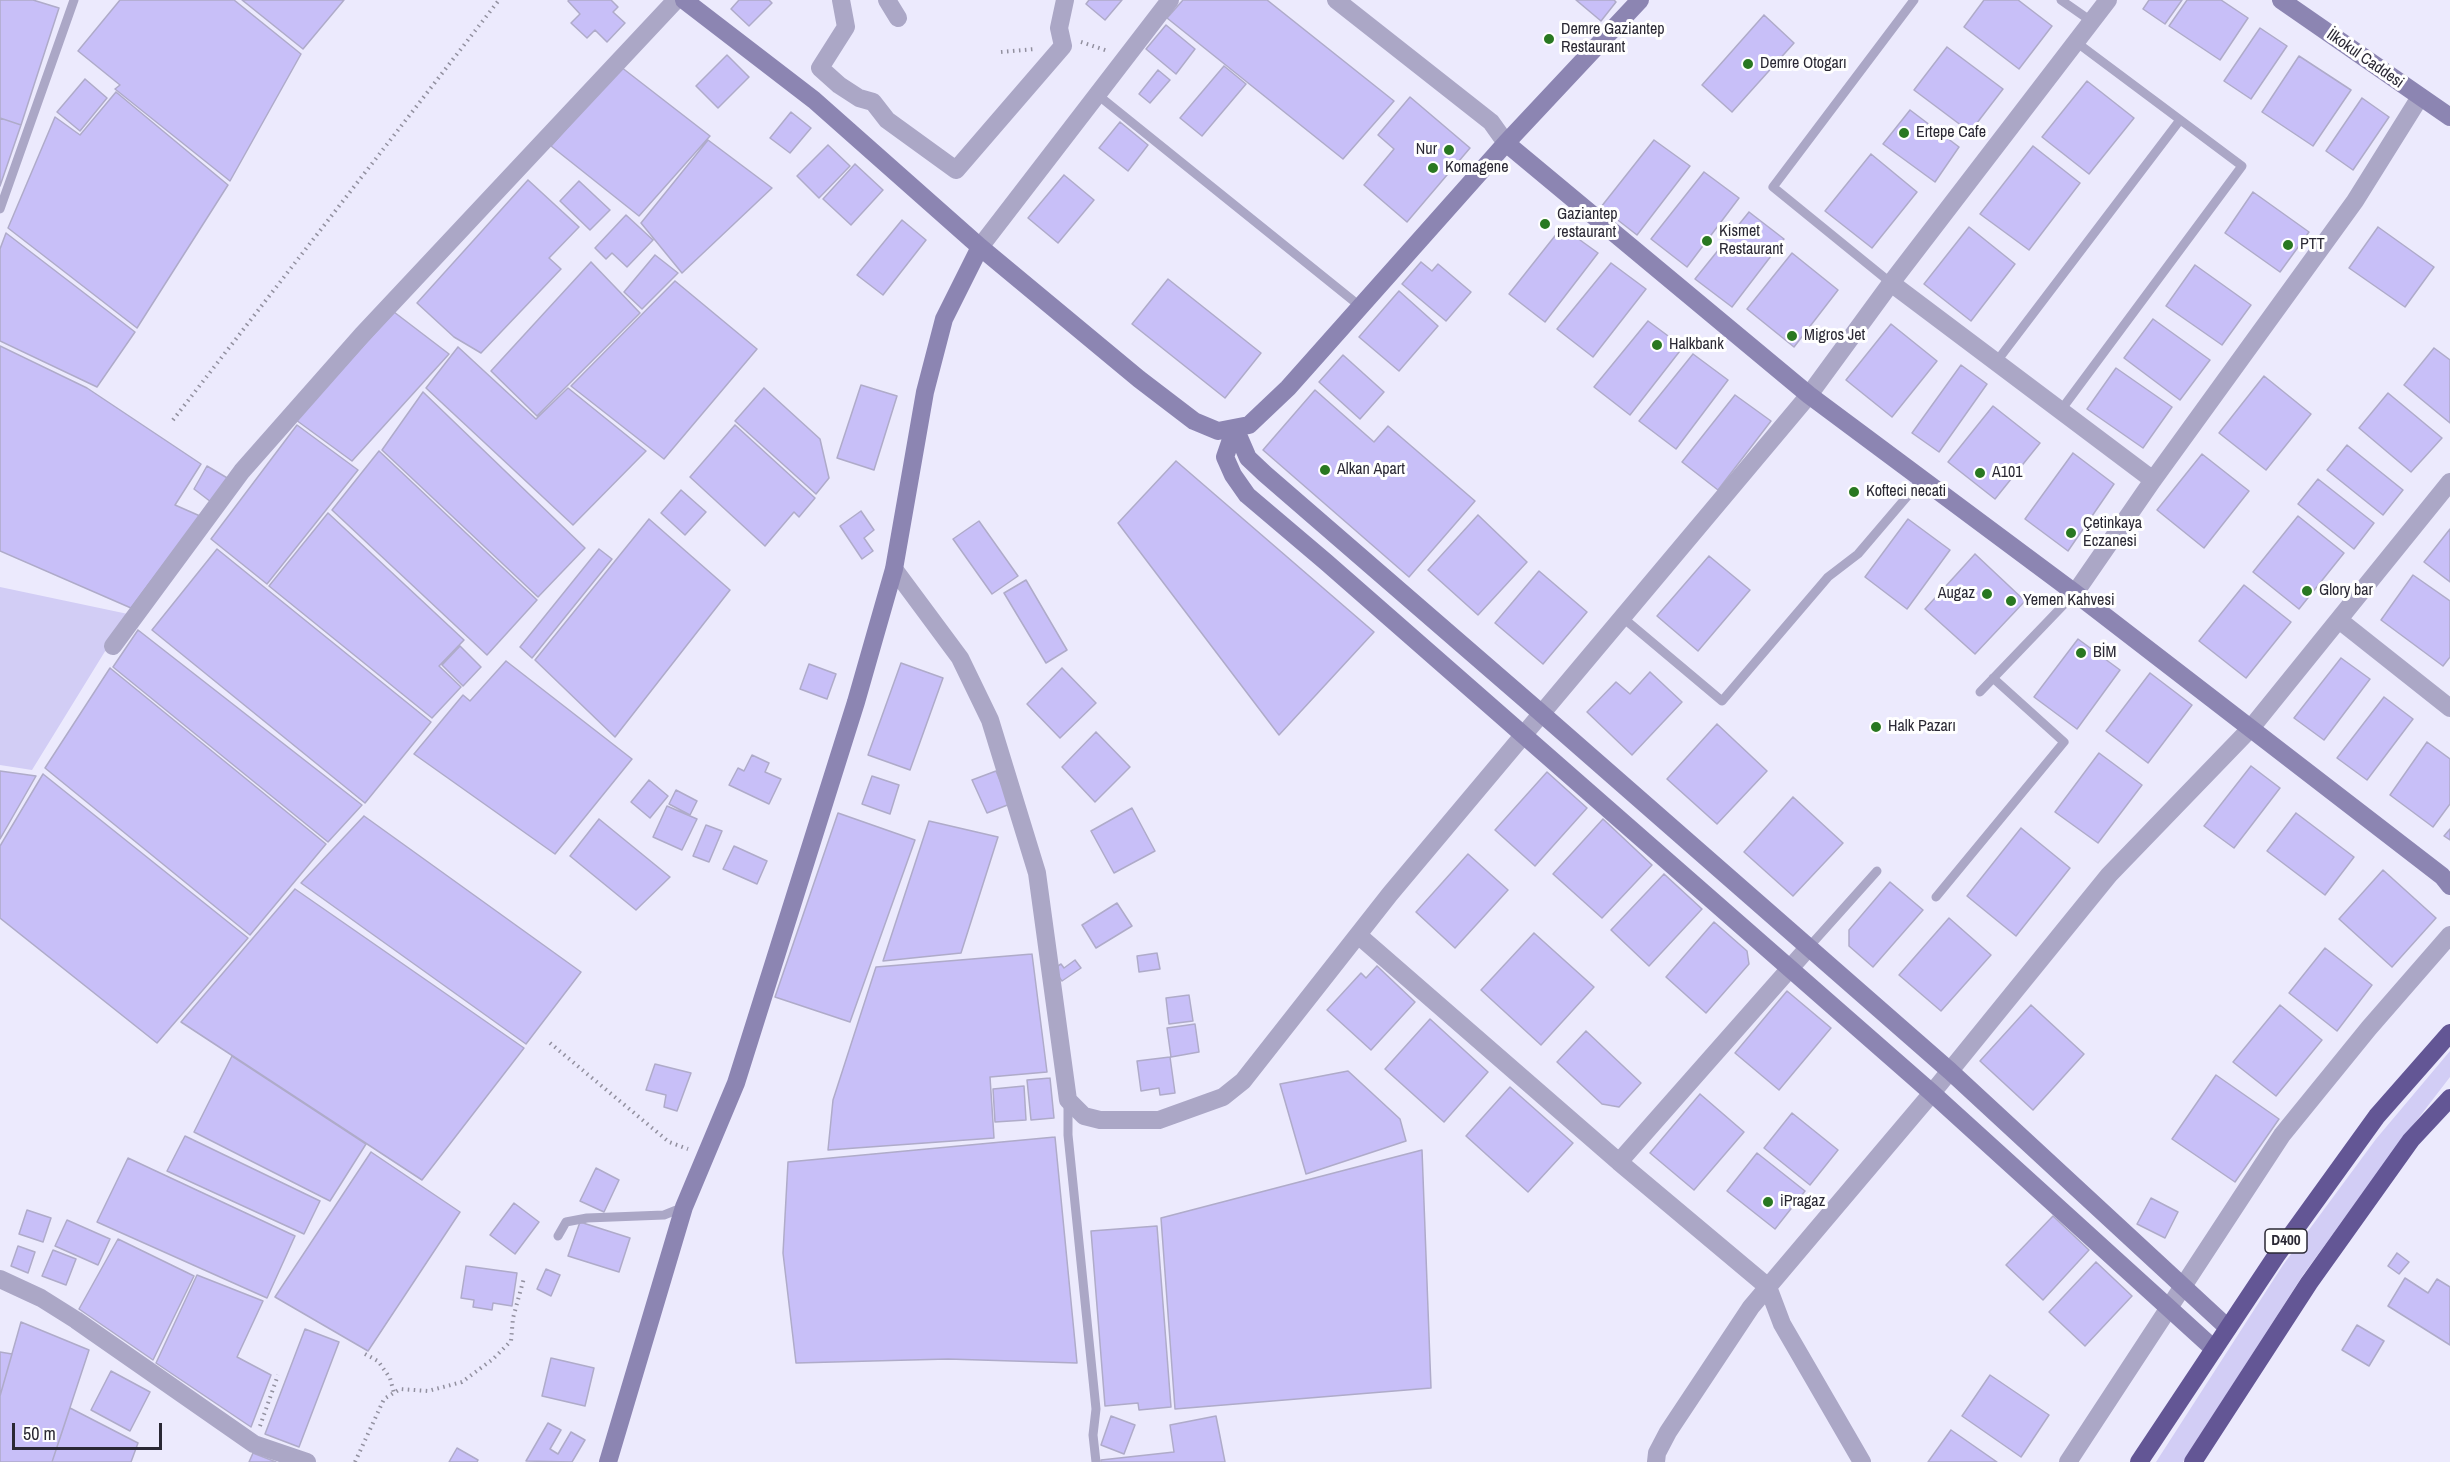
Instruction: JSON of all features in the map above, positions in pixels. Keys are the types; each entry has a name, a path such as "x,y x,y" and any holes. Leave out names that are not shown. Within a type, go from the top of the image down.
{"highway":[{"name":"D400","path":"2139,1462 2276,1256 2377,1116 2450,1033"},
{"name":"D400","path":"2193,1462 2309,1283 2411,1140 2450,1098"}],"street":[{"path":"113,646 242,471 362,335 676,0"},
{"path":"684,0 814,100 980,248 1139,379 1194,421 1218,432 1249,425 1288,388 1506,144 1640,0"},
{"path":"841,0 846,27 820,68 839,85 859,98 873,102 887,120 956,170 1063,46 1059,28 1065,0"},
{"path":"887,0 898,18"},
{"path":"608,1462 684,1207 736,1083 852,712 894,568 927,382 944,320 980,248 1099,96 1170,0"},
{"path":"1336,0 1491,122 1506,144 1809,395 2075,593 2447,880"},
{"path":"894,568 960,658 990,720 1037,873 1068,1100 1084,1116 1100,1120 1159,1120 1223,1097 1243,1081 1358,935 1541,713 1809,395 1891,283 2108,0"},
{"name":"İlkokul Caddesi","path":"2281,0 2450,117"},
{"path":"2075,593 2153,480 2355,201 2420,97"},
{"path":"1891,283 2153,480"},
{"path":"1235,428 1248,458 1265,474 1950,1071 2228,1328"},
{"path":"1235,428 1226,457 1233,475 1247,495 1932,1093 2214,1349"},
{"path":"1656,1462 1657,1453 1668,1432 1750,1307 1932,1093 2109,875 2251,728 2450,482"},
{"path":"2338,620 2448,703"},
{"path":"1358,935 1619,1162 1768,1287 1782,1324 1862,1462"},
{"path":"2068,1462 2282,1135 2369,1028 2450,935"},
{"path":"1619,1162 1808,948"},
{"path":"0,1279 41,1298 76,1320 254,1444 307,1462"}],"lane":[{"path":"0,209 74,0"},
{"path":"1891,283 1773,187 1914,0"},
{"path":"2061,0 2091,21"},
{"path":"2061,410 2242,166 2076,42"},
{"path":"1099,96 1360,307"},
{"path":"1997,361 2180,120"},
{"path":"1622,616 1722,701 1828,577 1858,554 1922,479"},
{"path":"1980,692 2075,593"},
{"path":"1936,897 2064,742 1993,678"},
{"path":"1808,948 1876,871"},
{"path":"1068,1100 1068,1135 1096,1409 1093,1435 1096,1462"},
{"path":"558,1236 566,1222 587,1218 664,1215 684,1207"}],"path":[{"path":"173,420 499,0"},
{"path":"550,1043 669,1143 706,1156"},
{"path":"356,1462 384,1399 400,1389 428,1390 462,1382 493,1359 510,1341 513,1318 524,1278"},
{"path":"365,1354 378,1361 390,1378 394,1393"},
{"path":"254,1444 278,1375"}],"shaded area":[{"path":"0,587 128,614 32,770 0,765"},
{"path":"2450,1051 2450,1077 2303,1275 2183,1462 2156,1462 2283,1265 2376,1139"}],"building":[{"path":"0,0 33,0 59,8 21,125 0,118"},
{"path":"120,0 234,0 301,54 230,181 115,89 120,85 78,51"},
{"path":"242,0 344,0 303,49"},
{"path":"569,0 611,0 618,7 613,12 625,23 607,42 595,30 587,38 571,23 580,14"},
{"path":"739,0 769,0 772,3 749,26 731,9"},
{"path":"1089,0 1122,0 1105,20 1086,4"},
{"path":"1183,0 1267,0 1394,101 1343,159 1167,18"},
{"path":"1576,0 1614,0 1616,2 1601,21"},
{"path":"1984,0 2018,0 2052,26 2019,69 1964,27"},
{"path":"2149,0 2182,0 2165,24 2143,9"},
{"path":"2187,0 2221,0 2248,18 2220,60 2169,26"},
{"name":"Demre Otogarı","path":"1764,15 1794,43 1732,112 1702,85"},
{"path":"1166,25 1195,49 1176,74 1146,49"},
{"path":"2260,28 2287,46 2251,99 2224,81"},
{"path":"1947,47 2003,89 1970,132 1914,90"},
{"path":"727,55 749,77 718,108 696,86"},
{"path":"2299,56 2351,90 2313,146 2262,112"},
{"path":"1224,66 1246,84 1202,136 1180,118"},
{"path":"621,67 710,136 639,216 551,146"},
{"path":"1158,70 1170,80 1150,103 1139,94"},
{"path":"85,79 107,98 80,131 57,112"},
{"path":"2087,81 2134,118 2089,174 2042,137"},
{"path":"116,92 228,185 137,328 8,228 55,117 80,135"},
{"path":"1410,97 1470,148 1407,222 1364,185 1394,149 1378,135"},
{"path":"2362,98 2389,117 2353,170 2326,151"},
{"path":"1910,110 1959,147 1935,182 1883,144"},
{"path":"791,112 811,128 790,153 770,138"},
{"path":"0,118 21,125 0,186"},
{"path":"1120,122 1148,145 1128,171 1099,148"},
{"path":"708,140 772,188 682,273 641,223"},
{"path":"1654,140 1690,166 1637,235 1601,207"},
{"path":"828,145 850,166 819,198 797,176"},
{"path":"2033,146 2080,183 2029,250 1980,214"},
{"path":"1871,154 1917,192 1872,248 1825,211"},
{"path":"855,164 883,190 851,225 823,199"},
{"path":"1704,172 1739,198 1687,267 1651,239"},
{"path":"1064,175 1094,200 1058,243 1028,218"},
{"path":"528,180 579,227 549,258 561,269 481,353 454,337 417,303"},
{"path":"579,181 610,210 590,230 560,201"},
{"path":"2253,192 2309,232 2280,272 2225,233"},
{"path":"1749,212 1784,239 1732,307 1695,279"},
{"path":"626,215 653,240 627,267 612,253 606,259 595,248"},
{"path":"902,220 926,240 883,295 857,275"},
{"path":"1562,227 1598,253 1545,322 1509,294"},
{"path":"1969,227 2015,264 1971,321 1924,284"},
{"path":"2378,227 2434,267 2405,307 2349,268"},
{"path":"6,233 135,332 97,387 0,341 0,249"},
{"path":"1792,253 1838,290 1794,347 1747,309"},
{"path":"655,255 678,273 642,309 624,292"},
{"path":"591,262 640,313 537,416 491,371"},
{"path":"1421,262 1432,271 1438,264 1471,292 1446,321 1402,284"},
{"path":"1611,263 1646,289 1593,357 1557,329"},
{"path":"2195,265 2251,305 2222,345 2166,306"},
{"path":"1168,279 1261,353 1225,398 1132,324"},
{"path":"675,281 757,349 664,459 571,386"},
{"path":"1399,291 1438,326 1399,371 1359,337"},
{"path":"394,312 449,354 352,461 296,420"},
{"path":"2153,319 2210,360 2180,400 2124,358"},
{"path":"1648,321 1683,347 1630,415 1594,387"},
{"path":"1891,324 1937,361 1892,417 1846,380"},
{"path":"0,346 87,388 201,464 175,505 200,516 131,608 0,551"},
{"path":"458,347 536,419 568,388 646,451 573,525 426,388"},
{"path":"2434,348 2450,360 2450,423 2404,385"},
{"path":"1693,354 1728,380 1676,449 1639,421"},
{"path":"1343,355 1384,392 1360,419 1319,382"},
{"path":"1961,365 1987,384 1939,452 1912,433"},
{"path":"2116,368 2172,407 2143,448 2087,409"},
{"path":"2264,376 2311,414 2266,470 2219,433"},
{"path":"861,385 897,396 874,470 837,458"},
{"path":"764,388 820,439 829,478 816,494 735,421"},
{"path":"1315,390 1374,442 1388,426 1475,501 1409,577 1263,450"},
{"path":"423,392 585,548 538,597 382,450"},
{"path":"2388,393 2442,438 2411,472 2359,428"},
{"path":"1735,395 1771,421 1718,490 1682,462"},
{"path":"1993,406 2040,443 1995,499 1948,462"},
{"path":"297,425 358,470 267,584 211,539"},
{"path":"735,425 815,498 799,517 794,512 765,546 690,477"},
{"path":"2347,445 2403,490 2383,515 2327,470"},
{"path":"379,451 537,600 487,655 332,510"},
{"path":"2073,453 2114,484 2068,551 2025,519"},
{"path":"2202,454 2249,491 2204,548 2157,510"},
{"path":"1176,461 1374,632 1279,735 1118,523"},
{"path":"207,466 229,479 211,502 194,489"},
{"path":"2318,479 2374,523 2354,549 2298,504"},
{"path":"681,490 706,512 685,535 661,513"},
{"path":"861,511 874,530 864,538 873,551 862,559 840,526"},
{"path":"328,513 464,640 439,666 461,687 432,718 269,586"},
{"path":"1478,515 1527,562 1478,615 1428,570"},
{"path":"2298,516 2344,553 2299,609 2253,572"},
{"path":"649,519 730,590 615,737 535,660"},
{"path":"1908,519 1950,550 1907,609 1865,577"},
{"path":"979,521 1018,576 992,594 953,539"},
{"path":"2450,529 2450,582 2424,562"},
{"path":"217,549 431,722 365,803 152,630"},
{"path":"599,549 612,559 532,658 520,647"},
{"path":"1975,554 2025,601 1975,654 1925,609"},
{"path":"1709,556 1750,590 1698,651 1657,616"},
{"path":"1539,571 1587,612 1543,664 1495,623"},
{"path":"2413,575 2450,601 2450,657 2443,666 2381,620"},
{"path":"1026,580 1067,650 1046,663 1004,593"},
{"path":"2244,585 2291,622 2246,678 2199,641"},
{"path":"138,630 362,805 328,842 113,667"},
{"path":"2078,639 2120,670 2077,729 2034,697"},
{"path":"460,646 481,667 463,686 442,665"},
{"path":"2341,658 2370,679 2324,740 2294,718"},
{"path":"506,661 632,759 555,854 414,754 463,695 470,701"},
{"path":"901,663 943,678 910,770 868,755"},
{"path":"809,664 836,674 827,699 800,689"},
{"path":"110,668 326,844 250,935 45,768"},
{"path":"1062,668 1096,703 1060,738 1027,704"},
{"path":"1650,672 1682,702 1632,755 1587,712 1616,682 1630,694"},
{"path":"2150,673 2192,705 2148,763 2106,731"},
{"path":"2384,697 2413,719 2367,780 2337,758"},
{"path":"1717,724 1767,771 1717,824 1667,779"},
{"path":"1096,732 1130,767 1095,802 1062,767"},
{"path":"2427,742 2450,759 2450,804 2433,827 2390,795"},
{"path":"2099,753 2142,785 2098,843 2055,812"},
{"path":"752,755 769,763 765,772 781,779 769,804 729,785 738,768 744,771"},
{"path":"2251,766 2280,788 2234,848 2204,826"},
{"path":"0,771 36,776 0,839"},
{"path":"996,771 1010,804 987,813 972,780"},
{"path":"1547,772 1587,808 1535,866 1495,830"},
{"path":"43,774 248,938 157,1043 0,918 0,846"},
{"path":"872,776 899,785 890,814 862,804"},
{"path":"649,780 668,796 650,818 631,802"},
{"path":"676,790 697,801 690,815 669,804"},
{"path":"1793,797 1843,843 1793,896 1744,852"},
{"path":"667,806 697,819 682,850 653,837"},
{"path":"1132,808 1155,851 1114,873 1091,831"},
{"path":"838,813 915,840 850,1022 775,997"},
{"path":"2296,813 2354,857 2325,895 2267,851"},
{"path":"364,816 581,972 526,1044 301,883"},
{"path":"599,819 670,877 636,910 570,856"},
{"path":"1603,819 1652,865 1602,918 1553,874"},
{"path":"929,821 998,837 961,953 883,961"},
{"path":"706,825 722,831 709,862 693,856"},
{"path":"2021,828 2070,868 2016,936 1967,896"},
{"path":"2450,829 2450,840 2444,836"},
{"path":"734,846 767,861 757,884 723,869"},
{"path":"1468,854 1508,890 1455,948 1416,912"},
{"path":"2383,870 2436,918 2392,967 2339,919"},
{"path":"1664,874 1702,909 1649,966 1611,930"},
{"path":"1890,882 1923,910 1873,967 1849,946 1849,930"},
{"path":"295,889 524,1048 422,1180 181,1022"},
{"path":"1117,903 1132,926 1096,948 1082,925"},
{"path":"1949,918 1991,955 1941,1011 1899,975"},
{"path":"1714,922 1747,951 1749,964 1706,1013 1666,977"},
{"path":"1534,933 1594,987 1541,1045 1481,990"},
{"path":"2325,948 2372,985 2337,1031 2289,993"},
{"path":"1157,953 1160,969 1139,972 1137,956"},
{"path":"1032,954 1047,1072 990,1077 994,1138 828,1150 833,1100 876,967"},
{"path":"1075,960 1081,968 1062,981 1053,969 1061,964 1064,968"},
{"path":"1377,966 1415,1002 1371,1050 1327,1010 1361,973 1366,978"},
{"path":"1787,991 1831,1028 1779,1090 1735,1053"},
{"path":"1189,995 1193,1021 1169,1024 1166,998"},
{"path":"2031,1005 2084,1054 2033,1110 1980,1061"},
{"path":"2280,1005 2322,1040 2276,1096 2233,1062"},
{"path":"1430,1019 1488,1072 1444,1122 1385,1069"},
{"path":"1195,1024 1199,1052 1171,1057 1167,1028"},
{"path":"1586,1031 1641,1083 1619,1107 1602,1104 1557,1062"},
{"path":"232,1056 366,1144 330,1201 194,1132"},
{"path":"1170,1057 1175,1093 1160,1095 1159,1088 1141,1091 1137,1061"},
{"path":"655,1064 691,1073 677,1111 664,1107 666,1095 646,1090"},
{"path":"1348,1071 1400,1119 1406,1141 1306,1174 1280,1084"},
{"path":"2216,1075 2279,1119 2235,1182 2172,1139"},
{"path":"1050,1078 1054,1118 1031,1120 1027,1080"},
{"path":"1024,1086 1026,1120 995,1122 993,1089"},
{"path":"1510,1087 1573,1143 1528,1192 1466,1136"},
{"path":"1700,1094 1744,1132 1694,1190 1650,1153"},
{"path":"1792,1113 1838,1150 1810,1185 1764,1148"},
{"path":"185,1136 320,1201 304,1234 167,1171"},
{"path":"1055,1137 1077,1363 948,1359 796,1363 783,1253 788,1162"},
{"path":"1422,1150 1431,1388 1175,1409 1161,1218"},
{"path":"371,1152 460,1212 368,1351 275,1297"},
{"path":"1757,1153 1805,1191 1775,1229 1727,1191"},
{"path":"128,1158 295,1236 267,1298 97,1222"},
{"path":"596,1168 619,1180 604,1212 580,1201"},
{"path":"2151,1198 2178,1212 2165,1238 2137,1224"},
{"path":"514,1203 539,1222 515,1254 490,1235"},
{"path":"27,1210 51,1218 43,1242 19,1234"},
{"path":"2053,1216 2089,1250 2043,1300 2006,1265"},
{"path":"67,1220 110,1239 98,1265 55,1246"},
{"path":"580,1222 630,1238 619,1272 568,1256"},
{"path":"1157,1226 1171,1407 1139,1410 1138,1403 1105,1406 1091,1231"},
{"path":"118,1239 194,1276 153,1360 79,1309"},
{"path":"18,1246 35,1252 28,1273 11,1266"},
{"path":"53,1250 76,1259 66,1285 42,1276"},
{"path":"2397,1253 2409,1262 2399,1274 2388,1266"},
{"path":"2096,1262 2132,1296 2085,1346 2049,1312"},
{"path":"466,1266 517,1273 512,1306 493,1303 492,1310 473,1307 474,1300 461,1298"},
{"path":"546,1269 560,1275 551,1296 537,1289"},
{"path":"197,1275 263,1301 237,1357 271,1375 251,1427 156,1363"},
{"path":"2405,1278 2428,1293 2437,1279 2450,1287 2450,1345 2388,1306"},
{"path":"21,1322 89,1350 52,1462 0,1462 0,1396"},
{"path":"2357,1325 2384,1341 2369,1366 2342,1350"},
{"path":"305,1329 339,1342 299,1447 265,1434"},
{"path":"0,1352 12,1354 0,1396"},
{"path":"551,1358 594,1368 585,1406 542,1396"},
{"path":"111,1371 150,1392 130,1431 91,1410"},
{"path":"1990,1375 2049,1415 2021,1457 1962,1416"},
{"path":"70,1408 138,1443 131,1462 52,1462"},
{"path":"1111,1416 1135,1425 1124,1454 1101,1445"},
{"path":"1216,1416 1225,1462 1101,1462 1101,1460 1174,1452 1170,1425"},
{"path":"548,1423 561,1430 550,1449 558,1454 571,1432 585,1440 572,1462 526,1461"},
{"path":"1951,1430 1997,1462 1928,1462"},
{"path":"457,1448 478,1460 477,1462 449,1462"},
{"path":"253,1453 276,1462 249,1462"}],"place":[{"name":"Demre Gaziantep Restaurant","path":"1549,39"},
{"name":"Demre Otogarı","path":"1748,64"},
{"name":"Ertepe Cafe","path":"1904,133"},
{"name":"Nur","path":"1449,150"},
{"name":"Komagene","path":"1433,168"},
{"name":"Gaziantep restaurant","path":"1545,224"},
{"name":"Kismet Restaurant","path":"1707,241"},
{"name":"PTT","path":"2288,245"},
{"name":"Migros Jet","path":"1792,336"},
{"name":"Halkbank","path":"1657,345"},
{"name":"Alkan Apart","path":"1325,470"},
{"name":"A101","path":"1980,473"},
{"name":"Kofteci necati","path":"1854,492"},
{"name":"Çetinkaya Eczanesi","path":"2071,533"},
{"name":"Glory bar","path":"2307,591"},
{"name":"Augaz","path":"1987,594"},
{"name":"Yemen Kahvesi","path":"2011,601"},
{"name":"BİM","path":"2081,653"},
{"name":"Halk Pazarı","path":"1876,727"},
{"name":"iPragaz","path":"1768,1202"}]}
